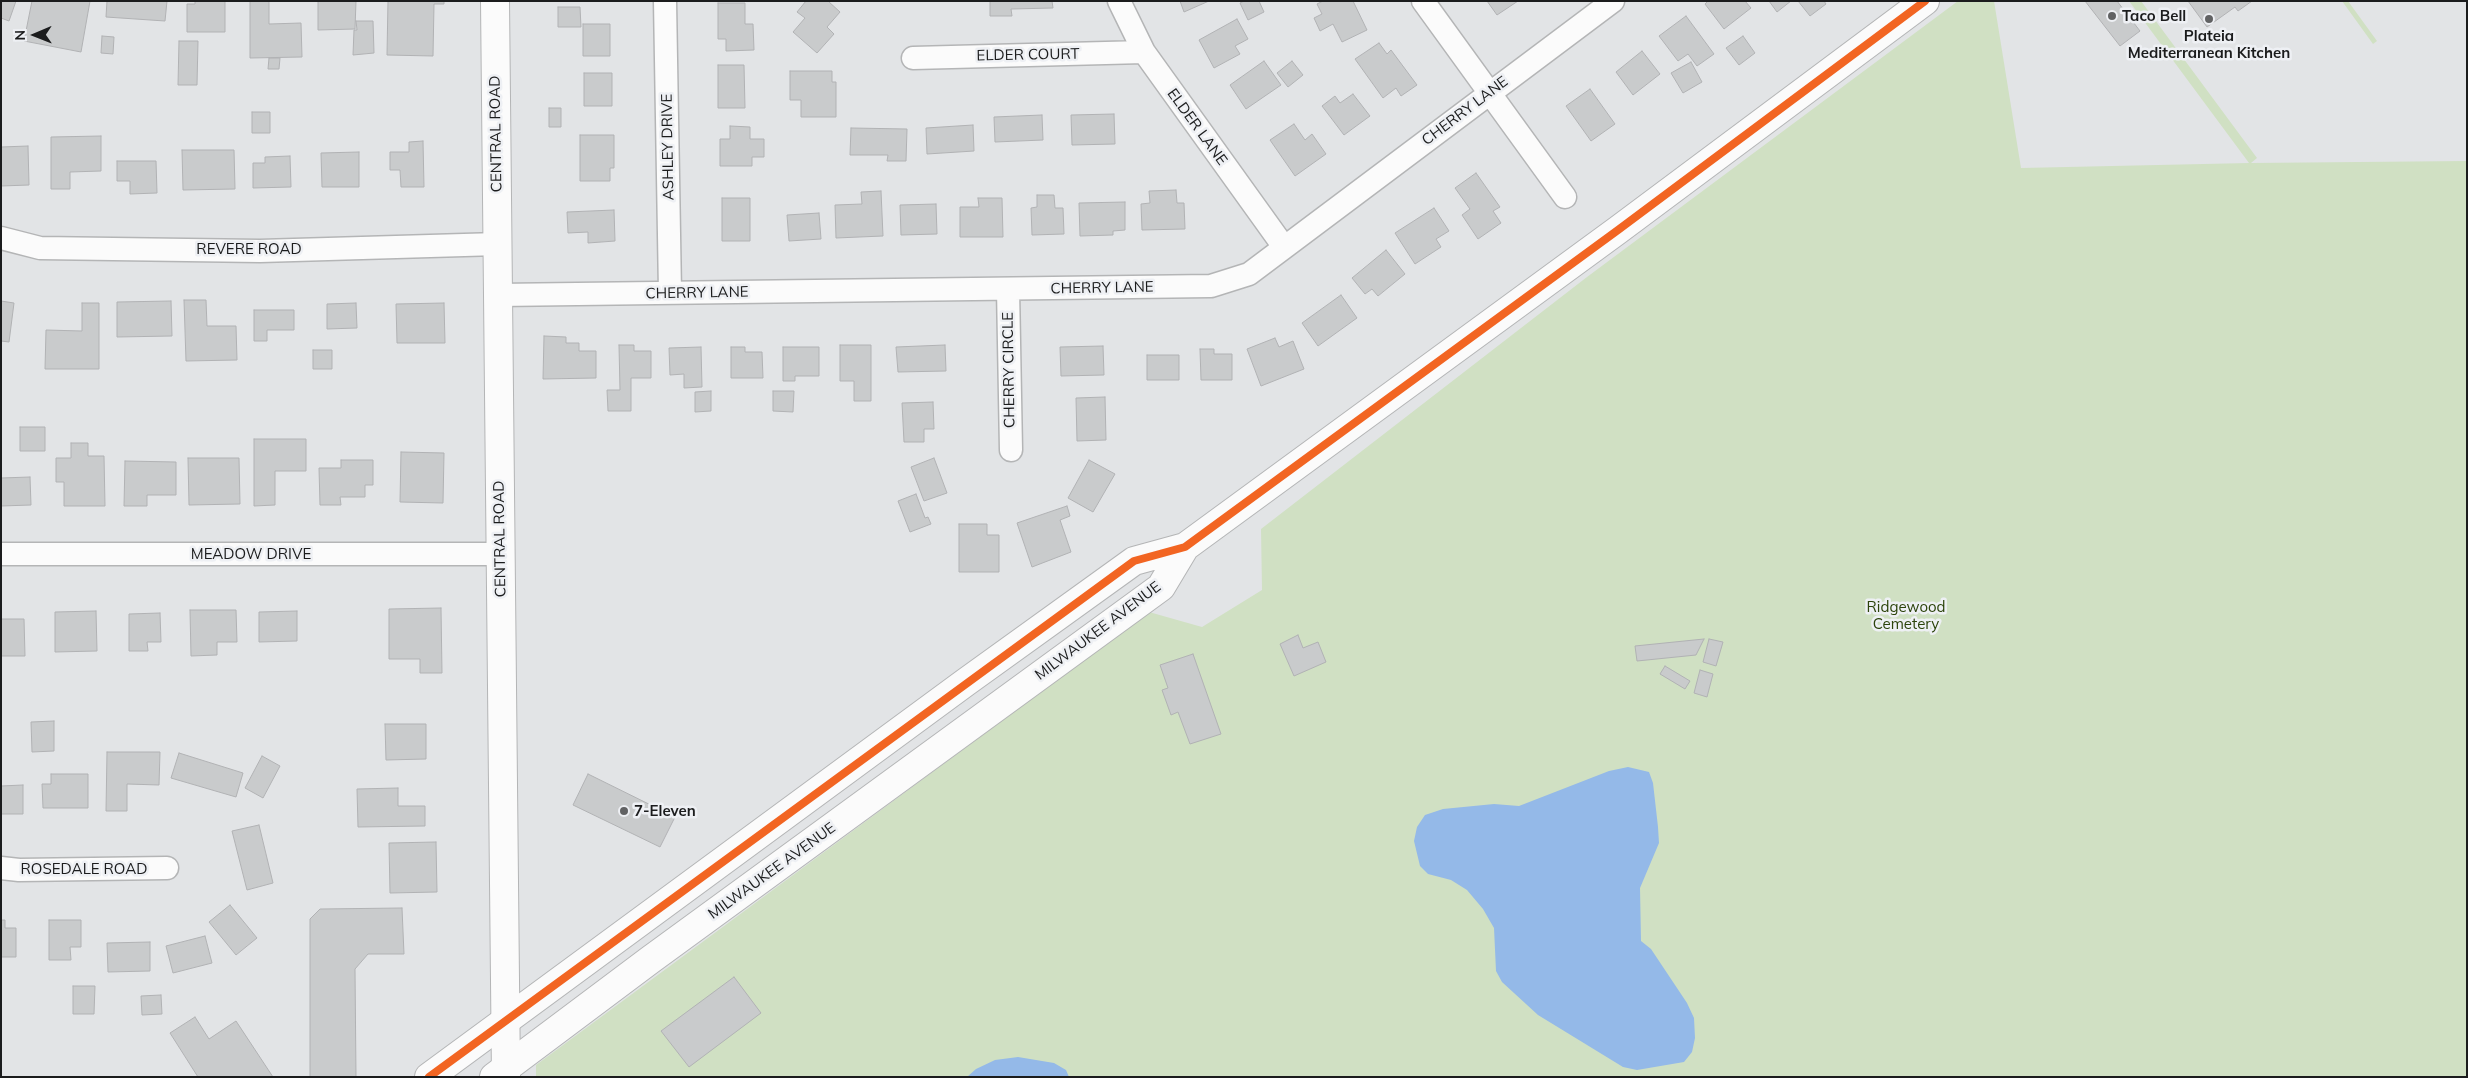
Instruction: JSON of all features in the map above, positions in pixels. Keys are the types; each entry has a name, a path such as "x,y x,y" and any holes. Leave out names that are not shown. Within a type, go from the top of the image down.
{"main road":[{"name":"CENTRAL ROAD","path":"495,1 506,1020 502,1074"},
{"path":"1185,547 1660,198 1924,1"},
{"name":"MILWAUKEE AVENUE","path":"428,1077 1134,561 1185,547"},
{"name":"MILWAUKEE AVENUE","path":"502,1074 650,960 1161,586 1185,547"}],"street":[{"name":"ASHLEY DRIVE","path":"665,1 670,293"},
{"name":"ELDER LANE","path":"1119,1 1144,52 1284,247"},
{"path":"1423,1 1565,197"},
{"name":"CHERRY LANE","path":"498,295 1211,286 1249,274 1613,1"},
{"name":"ELDER COURT","path":"913,58 1144,52"},
{"name":"REVERE ROAD","path":"1,238 40,248 260,251 498,244"},
{"name":"CHERRY CIRCLE","path":"1008,289 1011,450"},
{"name":"MEADOW DRIVE","path":"1,554 500,554"},
{"name":"ROSEDALE ROAD","path":"1,868 19,870 167,868"}],"green space":[{"name":"Ridgewood Cemetery","path":"1958,1 1994,1 2021,168 2249,163 2129,1 2141,1 2257,158 2251,163 2467,161 2467,1077 536,1077 536,1065 1149,612 1202,627 1262,590 1261,529 1587,277"},
{"path":"2342,1 2348,1 2377,41 2373,44"}],"water":[{"path":"1628,767 1649,772 1653,783 1658,827 1659,843 1640,888 1641,941 1651,949 1687,1003 1694,1018 1695,1038 1692,1052 1684,1062 1637,1070 1623,1067 1538,1015 1502,982 1496,971 1494,928 1483,909 1467,890 1451,880 1428,874 1420,866 1414,841 1417,827 1425,815 1443,809 1494,804 1519,806 1609,771"},
{"path":"1018,1057 1054,1063 1066,1070 1069,1077 967,1077 976,1069 995,1060"}],"building":[{"path":"1,1 16,1 9,21 1,18"},
{"path":"32,1 90,1 81,52 24,41"},
{"path":"107,1 167,1 165,21 106,17"},
{"path":"195,1 225,1 225,32 187,32 187,4 195,4"},
{"path":"250,1 269,1 269,24 301,23 302,57 250,58"},
{"path":"318,1 356,1 355,29 318,30"},
{"path":"388,1 444,1 444,4 434,4 433,56 387,55"},
{"path":"806,1 828,1 840,12 827,27 834,34 817,53 793,32 805,18 797,12"},
{"path":"990,1 1052,1 1053,8 1011,9 1012,16 990,16"},
{"path":"1180,1 1209,1 1184,12"},
{"path":"1244,1 1259,1 1264,12 1248,20 1240,3"},
{"path":"1323,1 1353,1 1367,30 1342,42 1333,24 1320,31 1314,18 1322,14 1317,4"},
{"path":"1487,1 1518,1 1497,15"},
{"path":"1708,1 1745,1 1751,8 1724,29 1705,4"},
{"path":"1769,1 1791,1 1777,12"},
{"path":"1798,1 1824,1 1826,4 1810,16"},
{"name":"Taco Bell","path":"2085,1 2117,1 2140,31 2120,46"},
{"name":"Plateia Mediterranean Kitchen","path":"2188,1 2252,1 2238,11 2235,7 2207,27"},
{"path":"718,3 745,3 745,24 753,24 754,50 726,51 726,39 718,39"},
{"path":"558,7 580,7 581,27 558,27"},
{"path":"1686,16 1714,54 1697,66 1688,54 1678,61 1659,36"},
{"path":"1237,19 1248,39 1235,46 1240,54 1214,68 1199,40"},
{"path":"356,21 373,21 374,53 353,55 354,30 357,30"},
{"path":"583,24 610,24 610,56 583,56"},
{"path":"102,36 114,37 113,54 101,53"},
{"path":"1743,36 1755,53 1739,65 1726,48"},
{"path":"179,41 198,41 197,85 178,85"},
{"path":"1379,43 1387,54 1391,50 1417,85 1401,96 1396,88 1383,98 1355,59"},
{"path":"1642,51 1660,74 1633,95 1616,72"},
{"path":"269,58 280,58 279,69 268,69"},
{"path":"1264,61 1281,85 1246,109 1230,85"},
{"path":"1292,61 1303,75 1288,87 1277,73"},
{"path":"1691,62 1702,82 1683,93 1671,73"},
{"path":"718,65 744,65 745,108 718,108"},
{"path":"790,71 832,71 832,82 836,82 836,117 801,117 801,100 790,100"},
{"path":"584,73 612,73 612,106 584,106"},
{"path":"1590,89 1615,124 1591,141 1566,106"},
{"path":"1353,94 1370,116 1344,135 1322,106 1335,96 1340,103"},
{"path":"549,108 561,108 561,127 549,127"},
{"path":"252,112 270,112 270,133 252,133"},
{"path":"1114,114 1115,144 1072,145 1071,115"},
{"path":"1042,115 1043,140 995,142 994,117"},
{"path":"1294,124 1305,140 1312,134 1326,154 1295,176 1270,140"},
{"path":"973,125 974,151 927,154 926,128"},
{"path":"730,126 750,127 750,139 764,139 764,157 752,157 752,166 720,166 720,139 730,139"},
{"path":"851,128 907,129 906,161 887,161 888,155 850,155"},
{"path":"580,135 614,135 614,168 610,168 610,181 580,181"},
{"path":"101,136 101,171 70,172 70,189 51,189 51,137"},
{"path":"423,141 424,187 401,187 400,170 390,170 390,152 409,152 409,142"},
{"path":"28,146 29,185 1,186 1,147"},
{"path":"182,150 234,150 235,189 183,190"},
{"path":"359,152 359,187 322,187 321,153"},
{"path":"290,156 291,187 253,188 253,163 265,163 265,157"},
{"path":"117,161 156,161 157,193 130,194 130,181 117,181"},
{"path":"1476,173 1500,207 1493,211 1501,223 1478,239 1462,215 1470,209 1455,188"},
{"path":"1176,190 1177,203 1184,203 1185,229 1142,230 1141,204 1150,203 1149,191"},
{"path":"881,191 883,236 836,238 835,205 862,204 861,192"},
{"path":"1037,195 1054,195 1055,208 1063,208 1064,234 1032,235 1031,208 1037,207"},
{"path":"722,198 750,198 750,241 722,241"},
{"path":"978,198 1002,198 1003,237 960,237 960,207 979,207"},
{"path":"1125,202 1125,230 1113,231 1113,235 1080,236 1079,203"},
{"path":"936,204 937,234 901,235 900,205"},
{"path":"1434,208 1449,231 1436,239 1441,247 1415,264 1395,233"},
{"path":"614,210 615,241 588,243 588,232 568,233 567,212"},
{"path":"819,213 821,239 789,241 787,215"},
{"path":"1386,250 1405,274 1378,296 1372,289 1365,294 1352,278"},
{"path":"1341,295 1357,318 1318,346 1302,323"},
{"path":"184,300 206,300 207,326 236,326 237,360 186,361"},
{"path":"1,301 14,303 9,342 1,341"},
{"path":"171,301 172,336 117,337 117,302"},
{"path":"82,303 99,303 99,369 45,369 46,330 82,331"},
{"path":"356,303 357,328 327,329 327,304"},
{"path":"444,303 445,343 397,343 396,304"},
{"path":"254,310 294,310 294,330 267,330 267,341 254,341"},
{"path":"544,336 566,337 566,343 579,343 579,351 596,351 596,378 543,379"},
{"path":"1275,338 1279,347 1293,341 1304,369 1261,386 1247,349"},
{"path":"619,345 634,345 634,351 651,351 651,378 631,378 631,411 608,411 607,390 620,390"},
{"path":"840,345 871,345 871,401 854,401 854,381 840,381"},
{"path":"945,345 946,371 898,372 896,347"},
{"path":"1103,346 1104,375 1061,376 1060,347"},
{"path":"701,347 702,387 684,388 684,374 670,375 669,348"},
{"path":"731,347 745,347 745,352 762,352 763,378 731,378"},
{"path":"783,347 819,347 819,376 795,376 795,381 783,381"},
{"path":"1200,349 1214,349 1214,354 1232,354 1232,380 1201,380"},
{"path":"313,350 332,350 332,369 313,369"},
{"path":"1147,355 1179,355 1179,380 1147,380"},
{"path":"711,391 711,411 695,412 695,392"},
{"path":"773,391 794,391 793,412 773,411"},
{"path":"1105,397 1106,440 1077,441 1076,398"},
{"path":"933,402 934,429 924,429 924,442 904,442 902,403"},
{"path":"20,427 45,427 45,451 20,451"},
{"path":"254,439 306,439 306,471 275,471 275,505 254,506"},
{"path":"71,443 88,443 88,456 104,456 105,506 64,506 64,482 56,482 56,458 71,458"},
{"path":"401,452 444,453 443,503 400,502"},
{"path":"188,458 239,458 240,504 189,505"},
{"path":"934,458 947,493 924,501 911,467"},
{"path":"341,460 373,460 373,485 365,485 365,497 340,497 341,505 320,505 319,468 341,468"},
{"path":"1089,460 1115,474 1093,512 1068,498"},
{"path":"125,461 176,462 176,495 147,495 147,506 124,506"},
{"path":"30,477 31,505 1,506 1,478"},
{"path":"916,494 925,518 928,517 931,524 910,532 898,501"},
{"path":"1067,506 1070,516 1060,520 1071,552 1032,567 1017,523"},
{"path":"959,524 987,524 987,535 999,535 999,572 959,572"},
{"path":"441,608 442,673 420,673 420,659 389,659 389,609"},
{"path":"190,610 236,610 237,642 217,642 217,655 191,656"},
{"path":"96,611 97,651 55,652 55,612"},
{"path":"297,611 297,641 259,642 259,612"},
{"path":"160,613 161,642 147,642 148,651 129,651 129,614"},
{"path":"1,619 24,619 25,656 1,656"},
{"path":"1298,635 1303,648 1318,642 1326,662 1294,676 1280,644"},
{"path":"1704,639 1696,655 1637,661 1635,646"},
{"path":"1709,639 1723,642 1716,666 1703,662"},
{"path":"1193,654 1221,734 1190,744 1178,712 1171,715 1162,690 1168,688 1160,665"},
{"path":"1665,666 1690,681 1685,689 1660,674"},
{"path":"1700,670 1713,674 1707,697 1694,693"},
{"path":"54,721 54,751 32,752 31,722"},
{"path":"385,724 426,724 426,759 386,760"},
{"path":"107,752 160,752 159,785 127,784 127,811 106,811"},
{"path":"179,753 243,773 236,797 171,778"},
{"path":"262,756 280,766 263,798 245,788"},
{"path":"51,774 88,774 88,808 43,808 42,784 51,784"},
{"name":"7-Eleven","path":"588,774 675,817 660,847 573,805"},
{"path":"23,785 23,814 1,814 1,786"},
{"path":"398,788 398,806 425,806 425,826 358,827 357,789"},
{"path":"259,825 273,883 247,890 232,831"},
{"path":"436,842 437,892 390,893 389,843"},
{"path":"230,905 257,938 236,955 209,922"},
{"path":"402,908 404,954 368,954 355,969 356,1077 310,1077 310,919 320,909"},
{"path":"1,920 5,920 5,928 16,928 16,957 1,957"},
{"path":"49,920 81,920 81,947 70,947 71,960 49,960"},
{"path":"205,936 212,963 173,973 166,946"},
{"path":"150,942 150,971 108,972 107,943"},
{"path":"734,977 761,1013 689,1067 661,1031"},
{"path":"73,986 95,986 94,1014 73,1014"},
{"path":"161,995 162,1014 142,1015 141,996"},
{"path":"195,1017 209,1039 236,1021 273,1077 198,1077 170,1033"}],"transit line":[{"path":"429,1077 1134,561 1185,547 1618,230 1925,1"}],"place":[{"name":"Taco Bell","path":"2112,16"},
{"name":"Plateia Mediterranean Kitchen","path":"2209,19"},
{"name":"7-Eleven","path":"624,811"}]}
